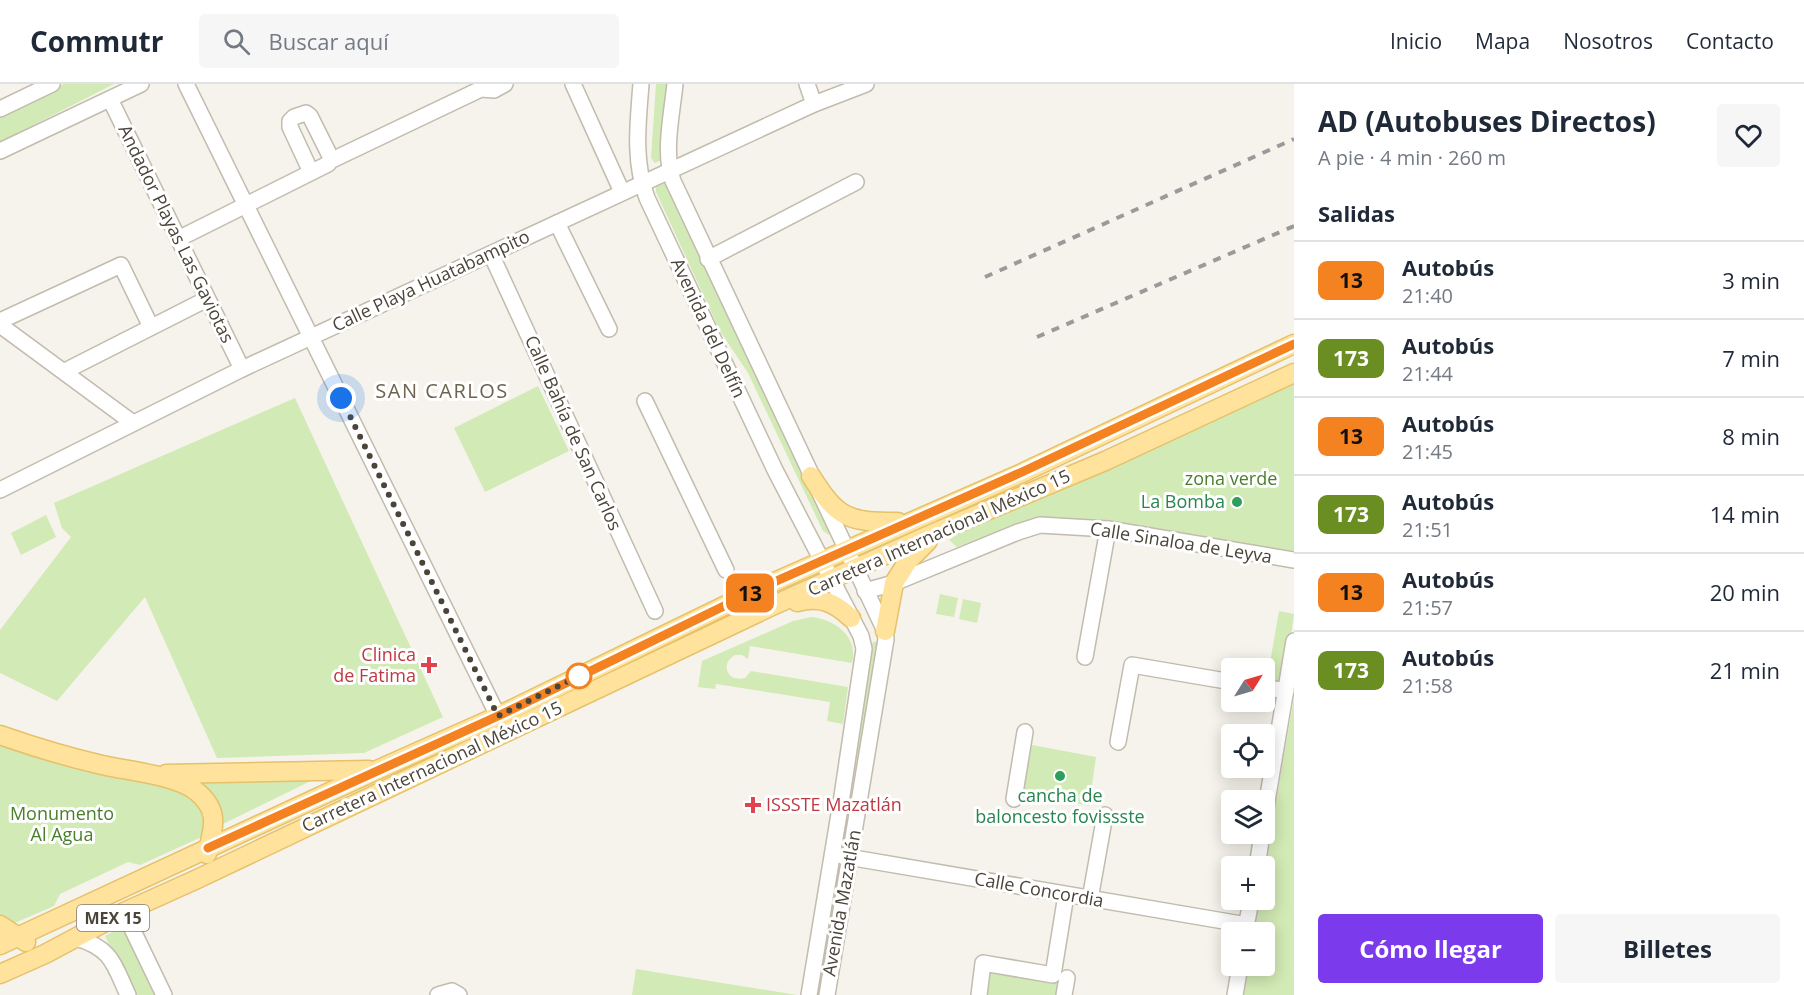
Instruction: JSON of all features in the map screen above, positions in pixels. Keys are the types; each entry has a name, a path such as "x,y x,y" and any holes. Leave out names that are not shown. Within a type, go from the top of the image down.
{"main road":[{"name":"Carretera Internacional México 15","path":"208,848 498,716 752,592 1022,472 1294,344"},
{"name":"Carretera Internacional México 15","path":"195,880 772,606 936,532 1105,462 1294,373"},
{"path":"811,476 834,507 849,517 865,522 906,522"},
{"path":"885,631 894,584 908,561 936,532"},
{"path":"772,606 788,605 817,598 838,606 851,618"},
{"path":"0,735 48,752 151,775 195,791 206,803 215,825 195,880"},
{"path":"151,775 377,770"},
{"name":"MEX 15","path":"0,945 208,848"},
{"name":"MEX 15","path":"0,974 45,954 124,912 195,880"},
{"path":"0,925 45,954"}],"street":[{"path":"0,109 52,84"},
{"path":"0,151 141,84"},
{"path":"186,84 498,716"},
{"path":"573,84 622,192"},
{"name":"Avenida del Delfín","path":"641,84 637,146 642,183 654,216 770,460 821,561"},
{"name":"Avenida del Delfín","path":"675,84 669,171 680,199 845,550"},
{"path":"807,84 814,104"},
{"name":"Calle Playa Huatabampito","path":"0,490 242,369 814,104 866,84"},
{"path":"178,239 330,161 491,86"},
{"name":"Andador Playas Las Gaviotas","path":"110,99 242,369"},
{"path":"311,172 290,127 290,121 294,117 306,113 310,116 330,156 330,161"},
{"path":"708,258 856,182"},
{"path":"557,223 609,329"},
{"name":"Calle Bahía de San Carlos","path":"491,254 655,611"},
{"path":"133,423 0,323 121,265 152,327"},
{"path":"65,371 207,299"},
{"path":"645,401 726,570"},
{"name":"Calle Sinaloa de Leyva","path":"865,591 894,584 1041,525 1108,528 1294,560"},
{"path":"1085,657 1108,528"},
{"path":"845,550 885,631"},
{"path":"821,561 831,580"},
{"name":"Avenida Mazatlán","path":"809,995 864,649 861,636 831,580"},
{"name":"Avenida Mazatlán","path":"827,995 886,639 885,631"},
{"path":"1269,790 1294,641"},
{"path":"1118,742 1132,665 1221,680"},
{"path":"1275,689 1286,691"},
{"path":"1014,799 1025,732"},
{"path":"1090,899 1105,815"},
{"name":"Calle Concordia","path":"832,855 1090,899 1221,924"},
{"path":"1064,995 1060,976 1066,895"},
{"path":"124,912 164,995"},
{"path":"76,938 99,946 110,957 128,995"},
{"path":"979,995 983,963 1060,976"},
{"path":"1235,995 1238,976"}],"green space":[{"path":"64,84 114,84 0,142 0,115"},
{"path":"656,84 670,84 662,160 655,163 651,158"},
{"path":"666,183 830,529 829,535 823,531 748,373 720,331 656,192 656,186"},
{"name":"zona verde","path":"1294,379 1294,553 1105,521 1038,518 957,547 949,540 960,532 1031,502"},
{"path":"538,386 569,451 485,492 454,428"},
{"path":"295,398 443,717 364,753 217,758 145,597 57,701 0,673 0,630 71,537 62,528 54,503"},
{"path":"46,515 56,537 21,555 11,533"},
{"path":"940,594 958,598 954,617 936,614"},
{"path":"963,599 981,603 977,623 959,619"},
{"path":"1279,611 1294,614 1285,683 1275,681 1275,658 1271,658"},
{"path":"811,617 828,621 843,631 852,645 852,663 750,646 748,659 742,655 735,655 730,659 727,663 728,672 734,678 739,679 745,678 751,671 848,687 843,724 827,721 830,702 716,684 715,689 698,687 702,661 793,621"},
{"path":"881,641 822,995 809,995 867,647 874,642"},
{"path":"1294,699 1294,995 1241,995 1244,976 1275,976 1275,922 1254,922 1256,910 1275,910 1275,856 1266,856 1268,844 1275,844 1275,805"},
{"name":"Monumento Al Agua","path":"0,739 187,792 202,809 206,835 140,865 128,862 60,894 54,906 10,925 0,917"},
{"path":"1032,745 1096,757 1089,806 1023,793"},
{"path":"321,776 221,825 219,807 201,781"},
{"path":"122,927 157,995 134,995 105,936"},
{"path":"636,969 797,995 632,995"},
{"path":"986,970 1065,983 1063,995 982,995"}],"railway":[{"path":"985,277 1294,139"},
{"path":"1037,337 1294,226"}],"bus line":[{"name":"13","path":"208,848 498,716 763,587 1022,472 1294,344"}],"place":[{"name":"La Bomba","path":"1237,502"},
{"name":"Clinica de Fatima","path":"429,665"},
{"name":"cancha de baloncesto fovissste","path":"1060,776"},
{"name":"ISSSTE Mazatlán","path":"753,805"}],"district":[{"name":"SAN CARLOS","path":"442,391"}],"route":[{"path":"341,398 498,716 579,676"}]}
